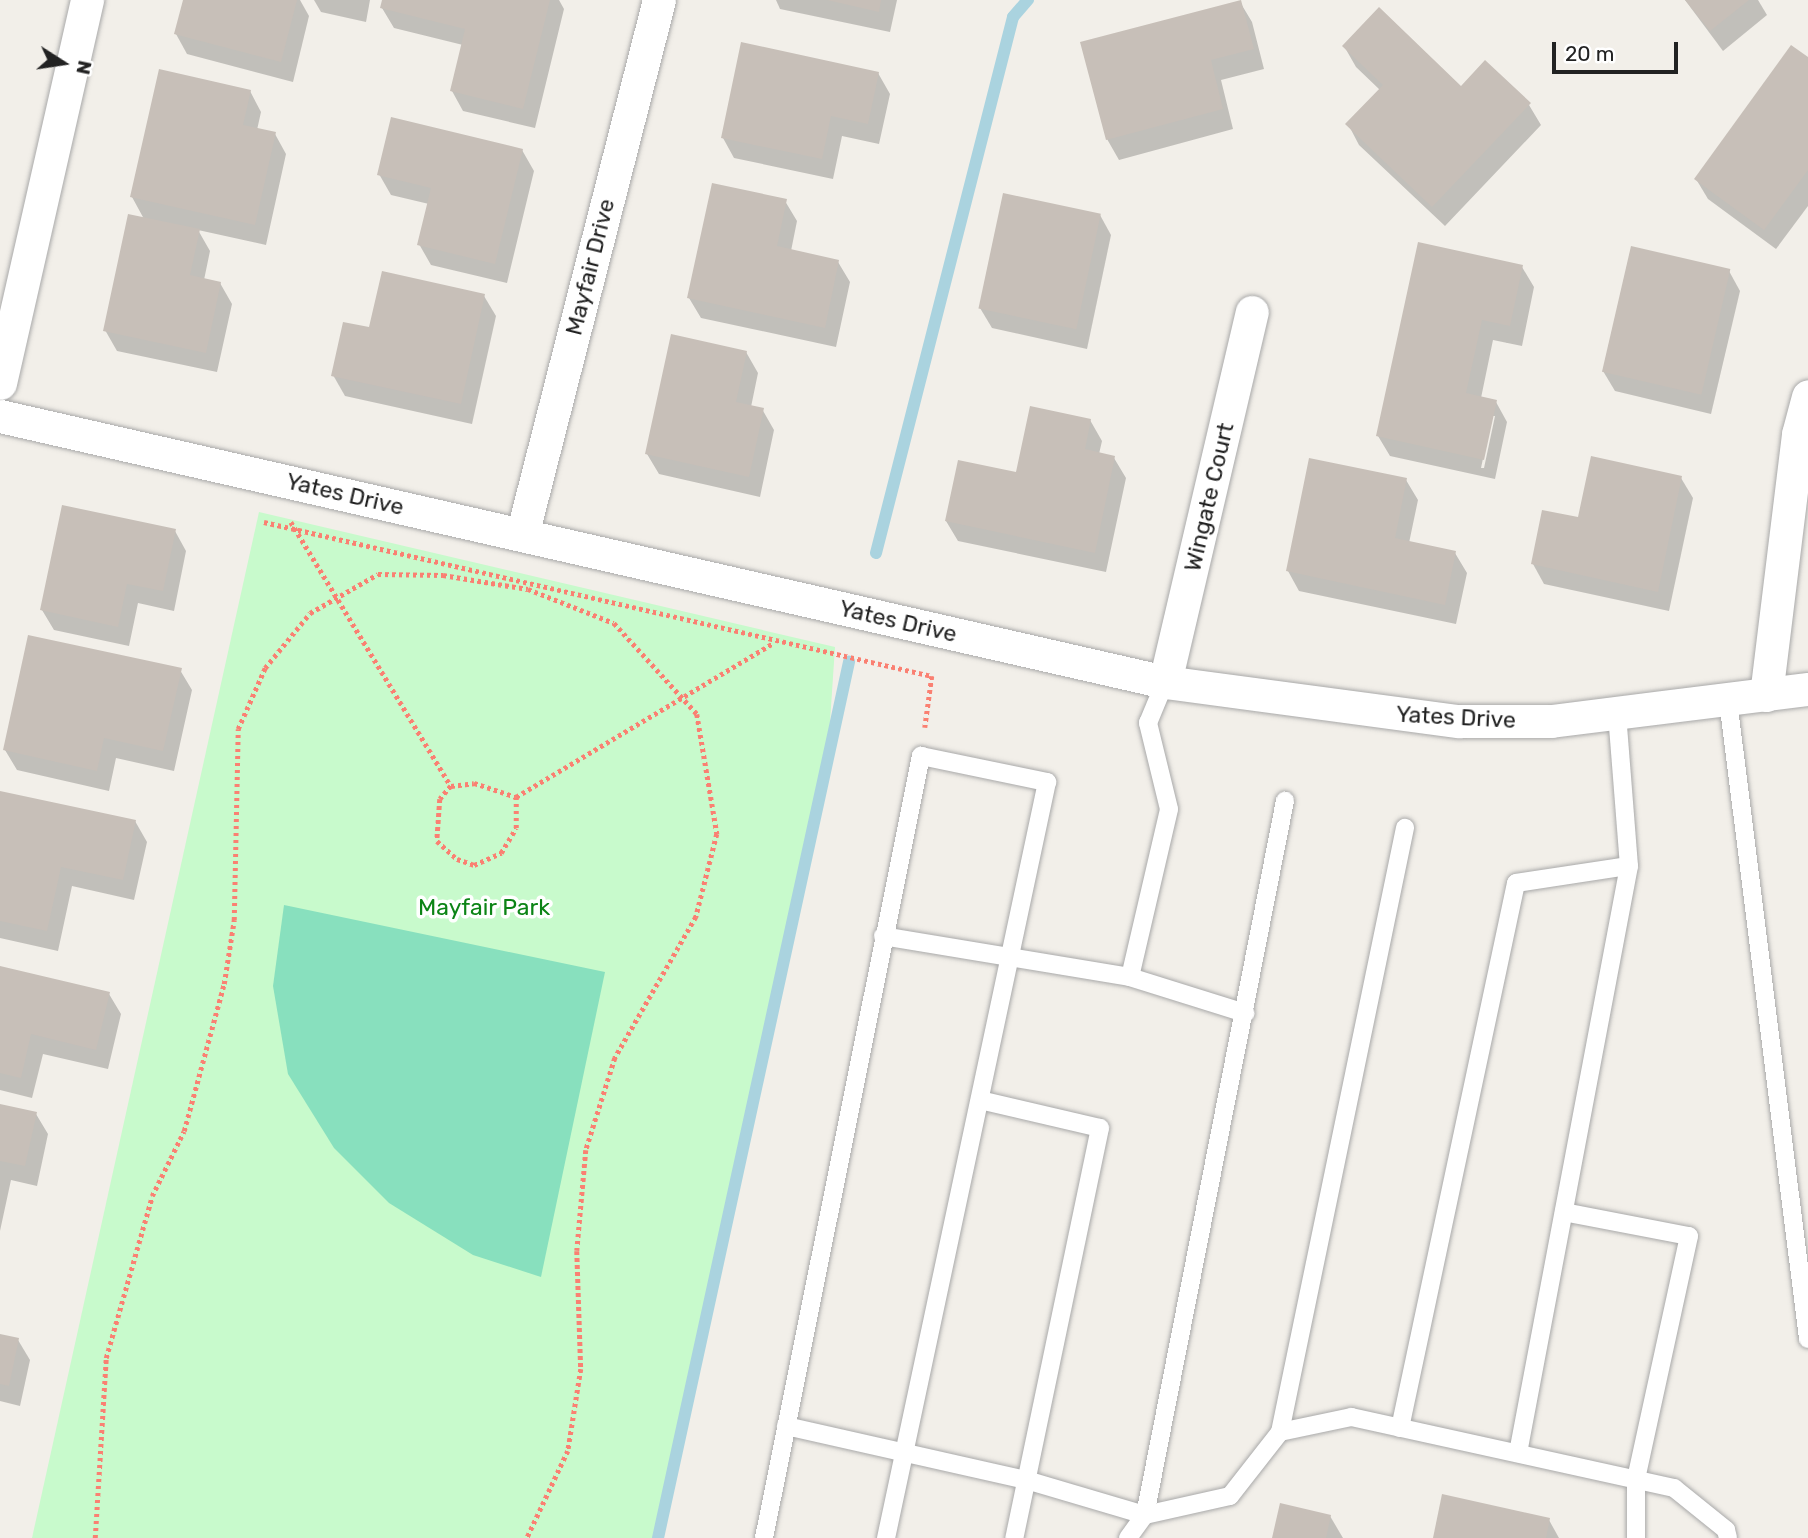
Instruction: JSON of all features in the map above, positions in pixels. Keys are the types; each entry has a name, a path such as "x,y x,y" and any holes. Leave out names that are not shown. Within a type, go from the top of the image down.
{"street":[{"path":"0,383 87,0"},
{"name":"Mayfair Drive","path":"522,535 659,0"},
{"name":"Wingate Court","path":"1165,682 1252,312"},
{"path":"1766,695 1798,434 1808,396"},
{"name":"Yates Drive","path":"0,415 1165,682 1459,721 1551,721 1808,689"}],"lane":[{"path":"1130,977 1169,809 1148,723 1165,682"},
{"path":"1728,699 1808,1339"},
{"path":"1518,1453 1629,866 1617,713"},
{"path":"764,1538 921,756 1047,782 907,1454 886,1538"},
{"path":"1128,1538 1145,1515 1285,801"},
{"path":"786,1426 1026,1480 1145,1515 1230,1496 1280,1432 1405,828"},
{"path":"1400,1427 1516,883 1629,866"},
{"path":"883,936 1130,977 1245,1013"},
{"path":"980,1100 1100,1128 1014,1538"},
{"path":"1564,1212 1689,1236 1636,1480 1636,1538"},
{"path":"1280,1432 1351,1417 1674,1488 1726,1530 1728,1538"}],"path":[{"path":"259,475 296,529 450,786"},
{"path":"264,522 773,643 932,676 921,756"},
{"path":"95,1538 106,1358 152,1196 184,1131 225,984 234,920 238,729 265,668 310,613 378,574 443,575 528,589 614,622 697,714 717,834 696,917 615,1058 586,1150 577,1251 581,1368 568,1451 527,1538"},
{"path":"516,797 516,828 501,852 474,865 457,859 437,841 440,799 450,786 474,783 516,797 773,643"}],"green space":[{"name":"Mayfair Park","path":"259,512 835,647 827,767 655,1538 32,1538"},
{"path":"284,905 605,972 541,1277 473,1255 389,1203 334,1148 288,1074 273,986"}],"building":[{"path":"183,0 297,0 281,62 174,34"},
{"path":"382,0 550,0 523,109 450,91 465,29 380,8"},
{"path":"827,0 881,0 879,12"},
{"path":"1241,0 1254,49 1211,60 1223,109 1106,140 1080,42"},
{"path":"1685,0 1749,0 1710,31"},
{"path":"1379,7 1461,86 1485,60 1531,103 1432,207 1345,124 1383,85 1342,46"},
{"path":"741,42 879,72 868,124 831,116 822,159 721,138"},
{"path":"1791,45 1808,57 1808,170 1764,230 1694,179"},
{"path":"159,69 251,90 243,125 276,132 255,225 130,197"},
{"path":"391,117 523,149 495,264 417,245 431,188 377,175"},
{"path":"712,183 787,199 777,246 839,260 825,328 687,298"},
{"path":"1003,193 1101,214 1076,329 978,308"},
{"path":"128,214 200,229 190,275 221,282 206,353 103,331"},
{"path":"1418,242 1523,265 1510,326 1482,320 1466,393 1497,400 1484,460 1376,436"},
{"path":"1631,246 1730,269 1701,395 1602,372"},
{"path":"382,271 485,294 461,404 331,376 343,322 369,327"},
{"path":"671,334 747,351 736,402 764,408 749,477 645,454"},
{"path":"1030,406 1091,419 1085,449 1115,456 1095,553 945,521 958,460 1016,472"},
{"path":"1591,456 1682,476 1658,592 1531,564 1542,510 1578,517"},
{"path":"1309,458 1407,478 1395,538 1456,551 1445,605 1286,571"},
{"path":"62,505 176,529 163,591 127,584 118,627 40,610"},
{"path":"28,635 182,668 163,751 104,738 97,771 3,750"},
{"path":"0,791 136,820 123,880 61,867 47,931 0,921"},
{"path":"0,966 110,992 96,1050 31,1034 21,1078 0,1073"},
{"path":"0,1104 37,1112 25,1166 0,1161"},
{"path":"0,1334 19,1338 9,1386 0,1384"},
{"path":"1442,1494 1550,1518 1546,1538 1433,1538"},
{"path":"1280,1503 1331,1515 1326,1538 1272,1538"}],"waterway":[{"path":"876,553 1013,17 1028,0"},
{"path":"658,1538 849,662"}]}
